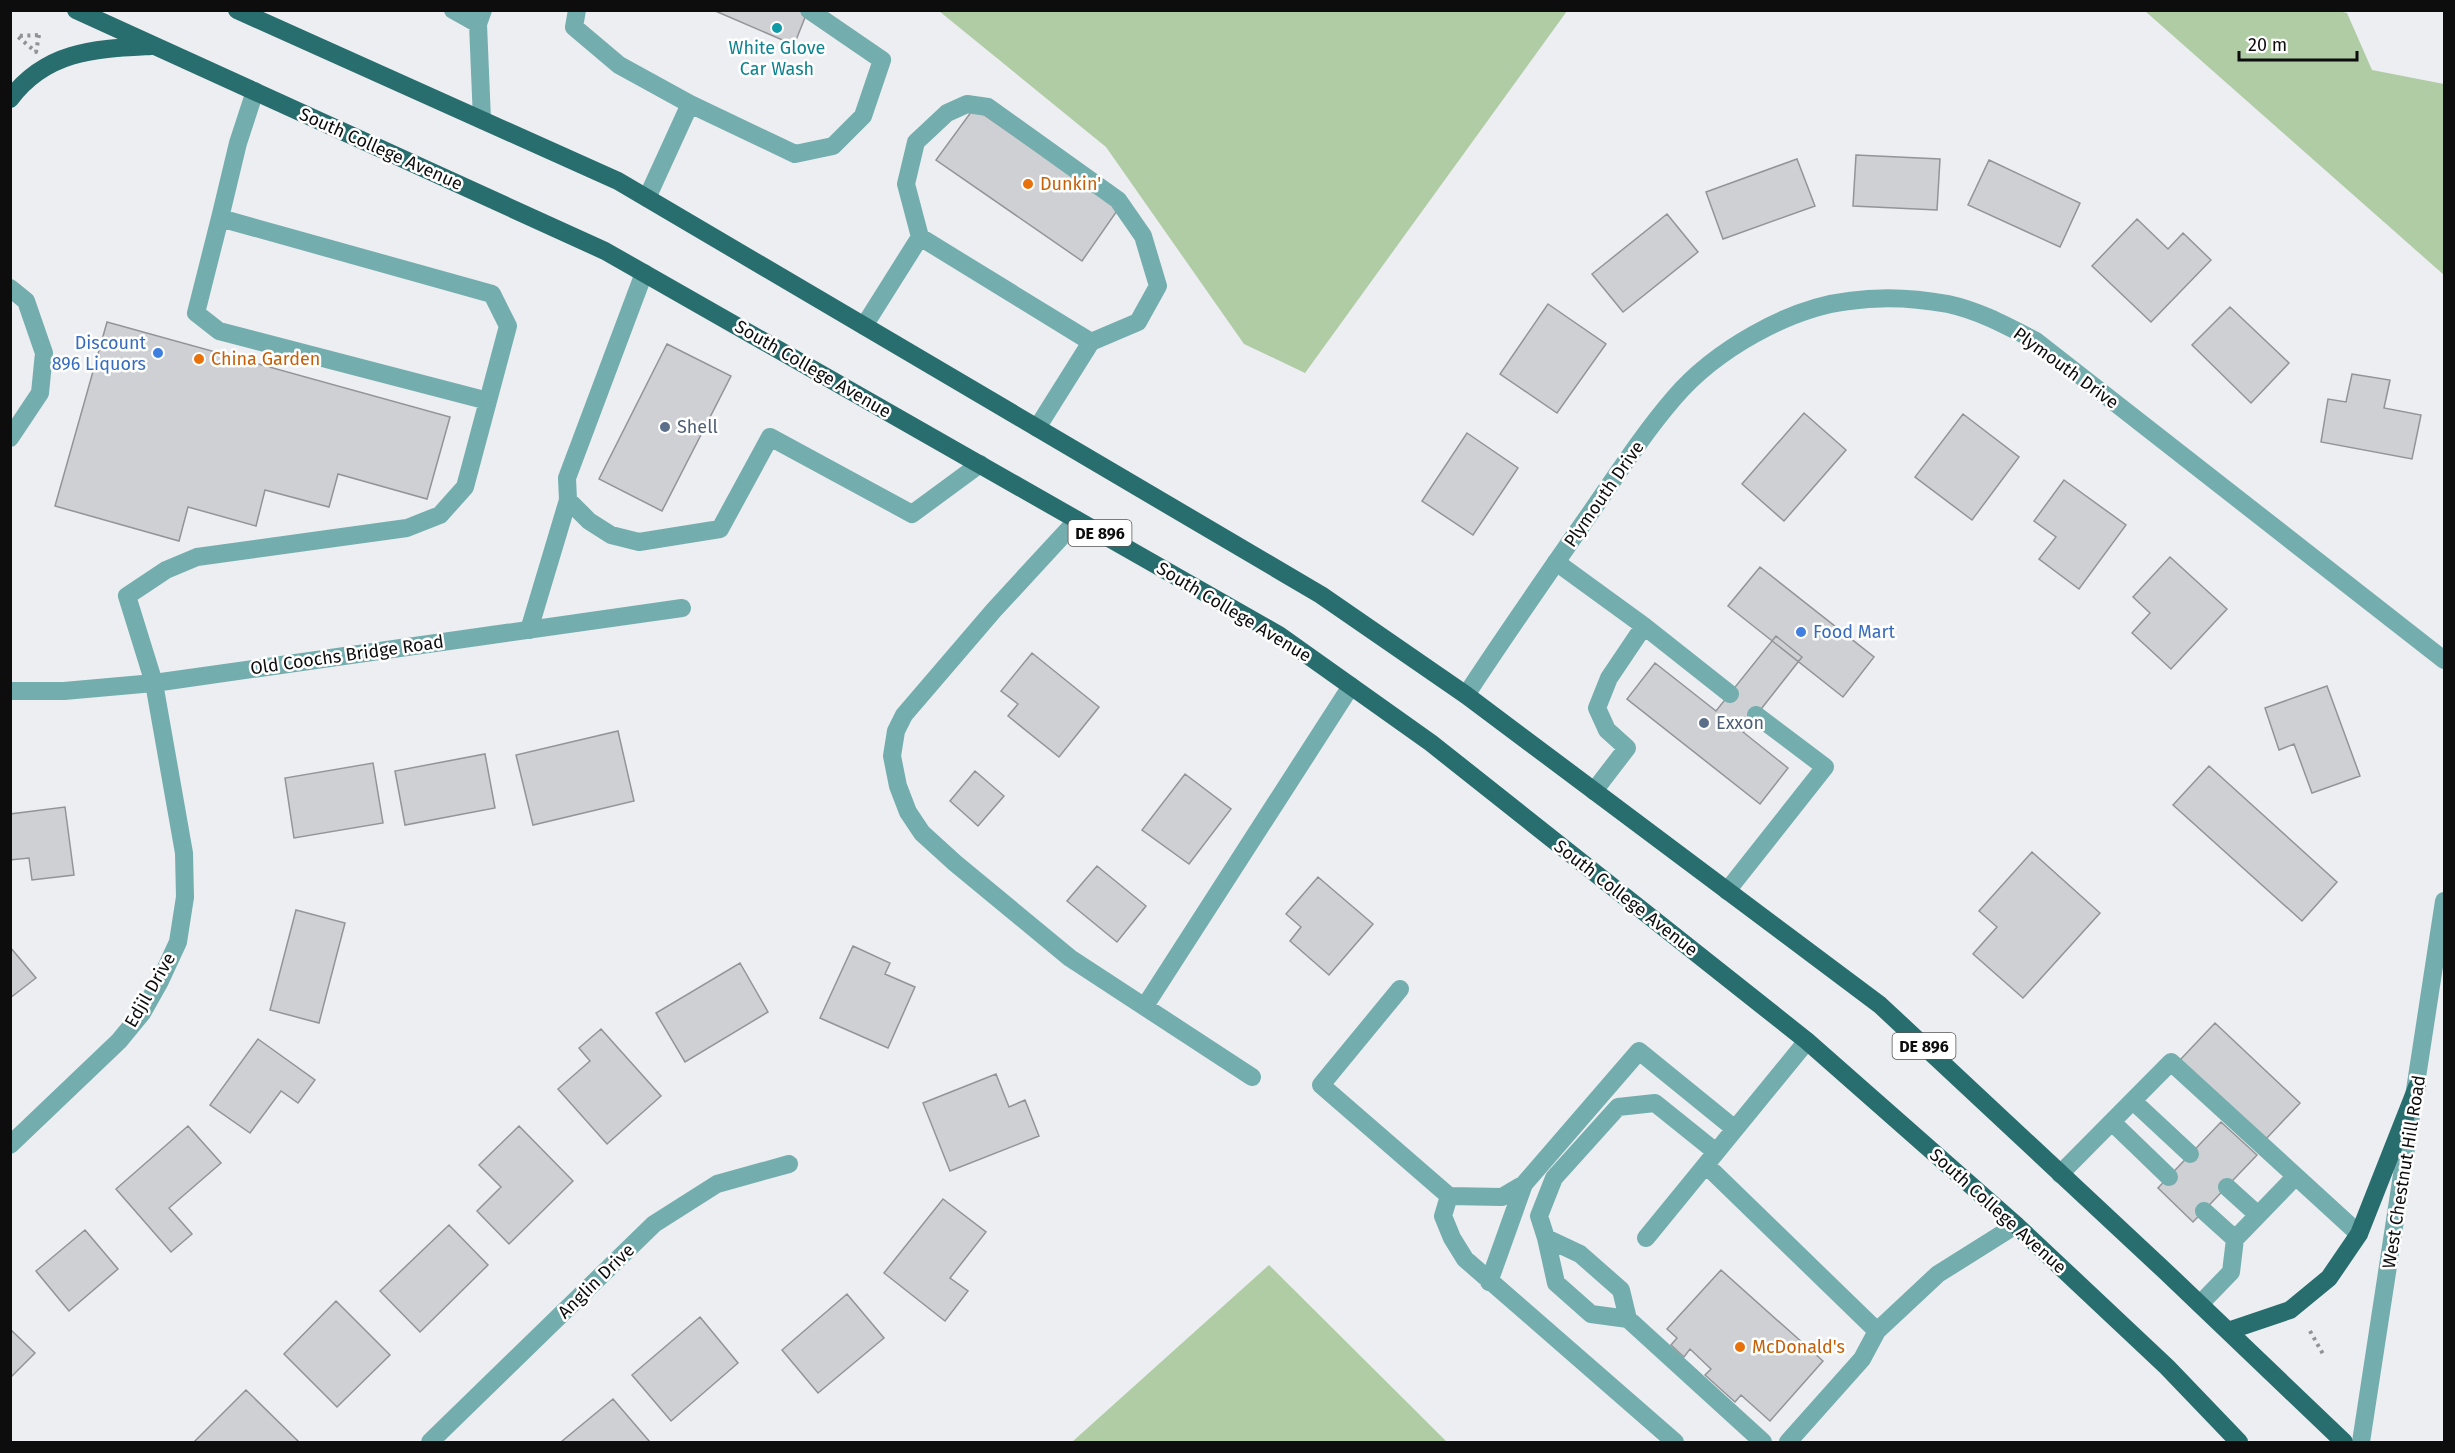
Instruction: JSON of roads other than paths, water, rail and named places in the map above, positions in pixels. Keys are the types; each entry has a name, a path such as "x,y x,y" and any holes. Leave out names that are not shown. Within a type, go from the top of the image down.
{"main road":[{"name":"South College Avenue","path":"76,10 605,251 1279,635 1431,743 1807,1041 2016,1225 2167,1367 2239,1443"},
{"name":"DE 896","path":"237,10 618,181 1321,595 1466,695 1880,1005 2228,1331 2344,1443"},
{"path":"10,99 42,68 65,57 96,49 156,46"},
{"path":"2228,1331 2290,1310 2329,1278 2359,1234 2417,1087"}],"street":[{"path":"453,10 481,17 482,120"},
{"path":"577,10 574,27 619,65 690,104 795,154 833,146 863,116 882,60 809,10"},
{"path":"220,218 492,294 508,326 488,401 219,331 196,313 238,143 255,91"},
{"path":"647,198 690,104"},
{"path":"1037,428 1091,342 1138,322 1158,286 1143,236 1118,200 988,107 967,104 947,112 916,142 906,184 920,237 1091,342"},
{"path":"864,326 920,237"},
{"path":"529,630 568,500 567,478 644,273"},
{"path":"10,288 26,301 44,353 40,393 10,438"},
{"name":"Plymouth Drive","path":"1466,695 1556,562 1675,397 1713,361 1757,333 1799,314 1848,301 1902,298 1949,304 1990,317 2036,341 2445,660"},
{"name":"Edjil Drive","path":"10,1145 119,1041 146,1005 178,942 185,897 183,853 154,682 127,597 166,570 197,557 407,528 440,515 465,487 488,401"},
{"path":"568,500 589,521 610,535 639,542 720,529 770,437 912,514 980,464"},
{"path":"1077,520 915,700 896,731 892,756 898,786 908,812 922,833 1070,958 1252,1077"},
{"path":"1556,562 1644,626 1730,694"},
{"name":"Old Coochs Bridge Road","path":"10,691 64,691 154,682 682,608"},
{"path":"1594,791 1627,748 1607,730 1597,708 1609,678 1644,626"},
{"path":"1145,1006 1351,687"},
{"path":"1727,891 1825,767 1756,715"},
{"name":"West Chestnut Hill Road","path":"2361,1443 2445,901"},
{"path":"1400,989 1321,1085 1449,1196 1502,1197 1524,1184 1639,1051 1735,1129"},
{"path":"1646,1238 1807,1041"},
{"path":"2060,1174 2171,1062 2359,1234"},
{"path":"2133,1101 2190,1154"},
{"path":"1628,1319 1591,1314 1556,1283 1539,1216 1554,1178 1618,1107 1655,1103 1877,1331"},
{"path":"2112,1122 2169,1177"},
{"name":"Anglin Drive","path":"430,1443 654,1224 717,1184 789,1164"},
{"path":"2200,1305 2231,1272 2235,1239 2295,1177"},
{"path":"1489,1282 1524,1184"},
{"path":"2227,1187 2259,1215"},
{"path":"1449,1196 1443,1216 1452,1238 1466,1259 1489,1282 1675,1443"},
{"path":"2204,1211 2235,1239"},
{"path":"1788,1443 1862,1359 1877,1331 1938,1274 2016,1225"},
{"path":"1546,1239 1580,1254 1621,1290 1628,1319 1763,1443"}],"place":[{"name":"White Glove Car Wash","path":"777,28"},
{"name":"Dunkin'","path":"1028,184"},
{"name":"Discount 896 Liquors","path":"158,353"},
{"name":"China Garden","path":"199,359"},
{"name":"Shell","path":"665,427"},
{"name":"Food Mart","path":"1801,632"},
{"name":"Exxon","path":"1704,723"},
{"name":"McDonald's","path":"1740,1347"}]}
